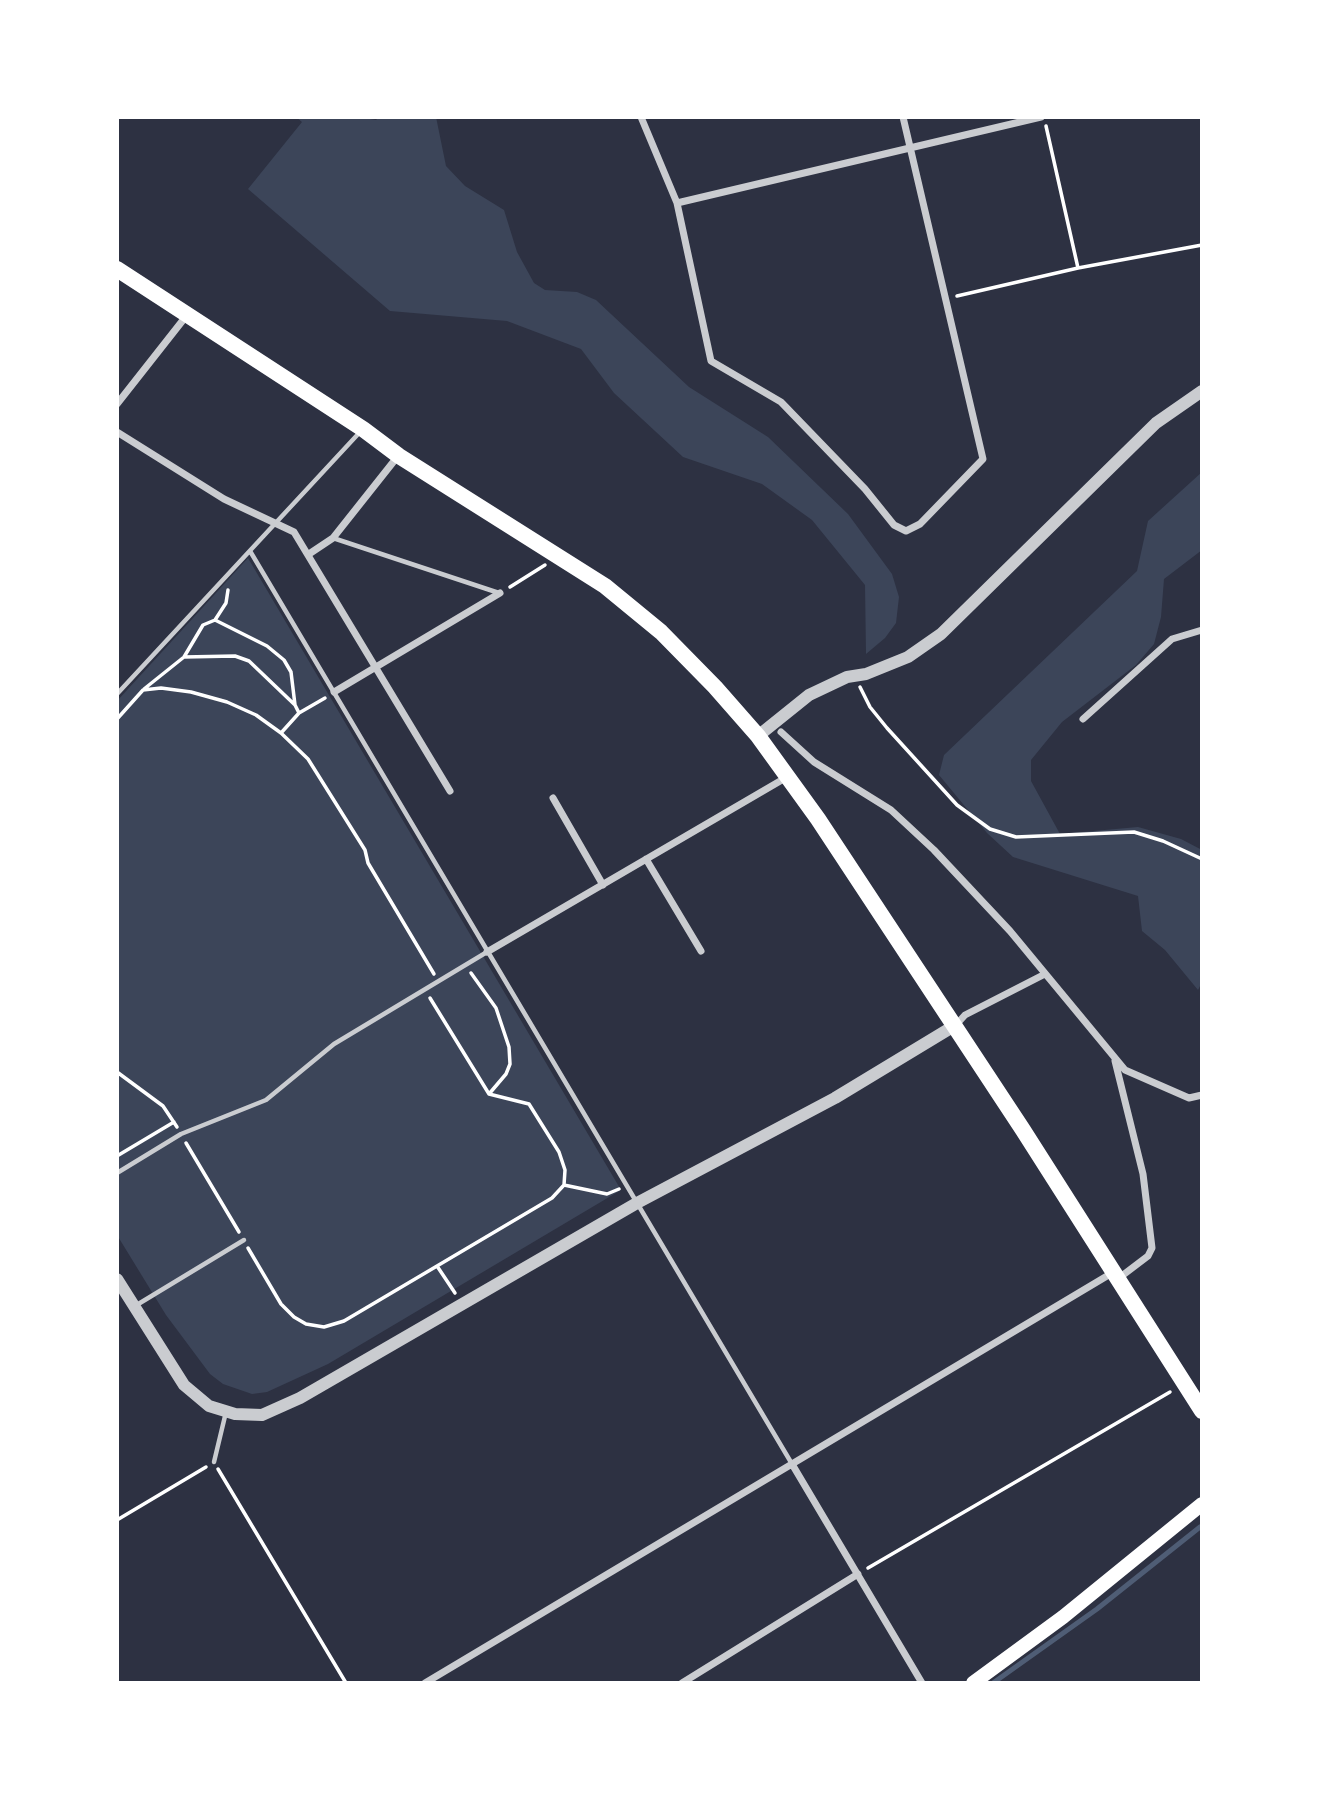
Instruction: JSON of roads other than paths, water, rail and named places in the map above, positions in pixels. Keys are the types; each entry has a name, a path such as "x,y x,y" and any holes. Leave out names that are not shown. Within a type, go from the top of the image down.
{"highway":[{"path":"117,269 363,429 399,456 605,586 660,632 715,687 758,736 787,776 954,1026 1202,1412"}],"main road":[{"path":"973,1683 1063,1617 1202,1504"}],"street":[{"path":"641,117 677,203 711,361 781,402 865,489 894,525 906,531 920,524 983,459 903,117"},
{"path":"677,203 1042,117"},
{"path":"117,404 187,315"},
{"path":"758,736 809,695 908,657 941,634 1156,423 1202,390"},
{"path":"119,436 224,499 294,532 450,791"},
{"path":"309,554 333,538 399,456"},
{"path":"334,692 500,593"},
{"path":"1083,719 1172,639 1202,630"},
{"path":"781,732 814,762 891,810 943,860 1045,974 1125,1070 1164,1090 1189,1098 1202,1095"},
{"path":"487,953 787,776"},
{"path":"553,798 603,885"},
{"path":"646,859 701,951"},
{"path":"117,1279 184,1385 209,1406 262,1415 300,1398 637,1203 835,1098 954,1026 965,1015 1045,974"},
{"path":"425,1683 1148,1256 1152,1248 1143,1174 1115,1060"},
{"path":"792,1464 922,1683"},
{"path":"682,1683 858,1574"}],"lane":[{"path":"117,694 363,429"},
{"path":"333,538 500,593"},
{"path":"250,551 792,1464"},
{"path":"117,1173 181,1134 266,1100 334,1044 487,953"},
{"path":"134,1306 244,1241"},
{"path":"214,1462 226,1411"}],"waterway":[{"path":"993,1683 1097,1609 1200,1527"}]}
